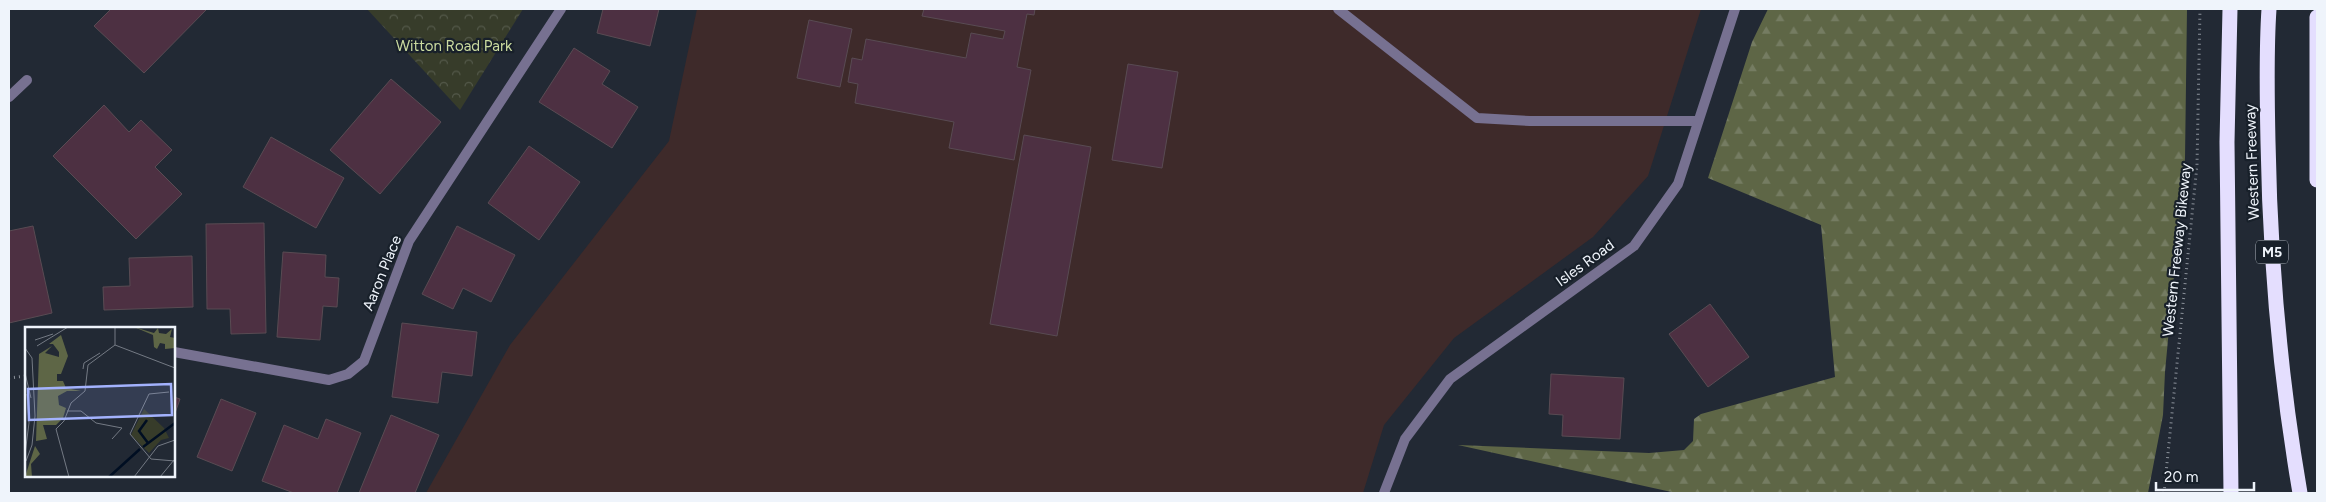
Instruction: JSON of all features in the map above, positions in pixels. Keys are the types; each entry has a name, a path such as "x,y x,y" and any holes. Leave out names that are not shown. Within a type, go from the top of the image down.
{"highway":[{"path":"2230,9 2227,142 2231,493"},
{"name":"Western Freeway","path":"2269,9 2266,48 2268,184 2275,300 2285,394 2300,493"},
{"path":"2317,18 2317,180"}],"street":[{"name":"Aaron Place","path":"175,352 329,380 348,374 364,361 409,241 561,9"},
{"path":"1338,9 1477,118 1530,121 1698,121"},
{"name":"Isles Road","path":"1384,493 1404,439 1450,379 1634,246 1678,184 1735,9"},
{"path":"9,97 27,80"}],"path":[{"name":"Western Freeway Bikeway","path":"2164,493 2197,165 2200,9"},
{"path":"9,378 25,376"}],"shaded area":[{"path":"697,9 1701,9 1648,176 1593,237 1454,338 1384,425 1363,493 426,493 510,345 669,141"}],"green space":[{"name":"Witton Road Park","path":"367,9 523,9 460,110"},
{"path":"1768,9 2187,9 2185,158 2165,372 2163,415 2148,493 1676,493 1458,445 1649,453 1684,450 1693,441 1694,419 1701,414 1835,377 1821,225 1708,178 1752,42"}],"building":[{"path":"111,9 207,9 144,73 94,26"},
{"path":"603,9 659,9 650,46 597,33"},
{"path":"924,9 1035,9 1034,15 1027,14 1017,67 1031,70 1014,160 949,148 954,122 855,103 858,84 848,82 852,58 862,60 866,39 966,58 971,33 1003,39 1005,31 922,16"},
{"path":"809,20 852,29 840,87 797,78"},
{"path":"574,48 610,71 602,84 638,107 612,148 539,102"},
{"path":"1128,64 1178,72 1162,168 1112,160"},
{"path":"391,79 441,122 380,194 330,150"},
{"path":"104,105 129,132 141,120 172,150 155,167 182,194 136,239 53,156"},
{"path":"1024,135 1091,147 1057,336 990,324"},
{"path":"271,137 344,178 316,228 243,187"},
{"path":"529,146 580,182 539,240 488,203"},
{"path":"264,223 266,333 231,334 230,309 207,309 206,224"},
{"path":"33,226 52,313 9,323 9,231"},
{"path":"457,226 515,255 491,302 463,288 453,309 422,294"},
{"path":"283,252 326,255 325,277 339,278 337,307 323,306 320,340 277,337"},
{"path":"192,256 193,307 104,310 103,287 130,286 129,258"},
{"path":"1710,304 1749,357 1708,387 1669,334"},
{"path":"402,323 477,332 472,376 442,372 438,403 392,397"},
{"path":"1551,374 1624,378 1620,439 1562,436 1563,415 1549,414"},
{"path":"175,397 180,399 175,413"},
{"path":"221,399 256,413 232,471 197,457"},
{"path":"391,415 439,435 415,493 359,493"},
{"path":"326,419 361,433 337,493 294,493 262,481 284,425 318,439"}]}
